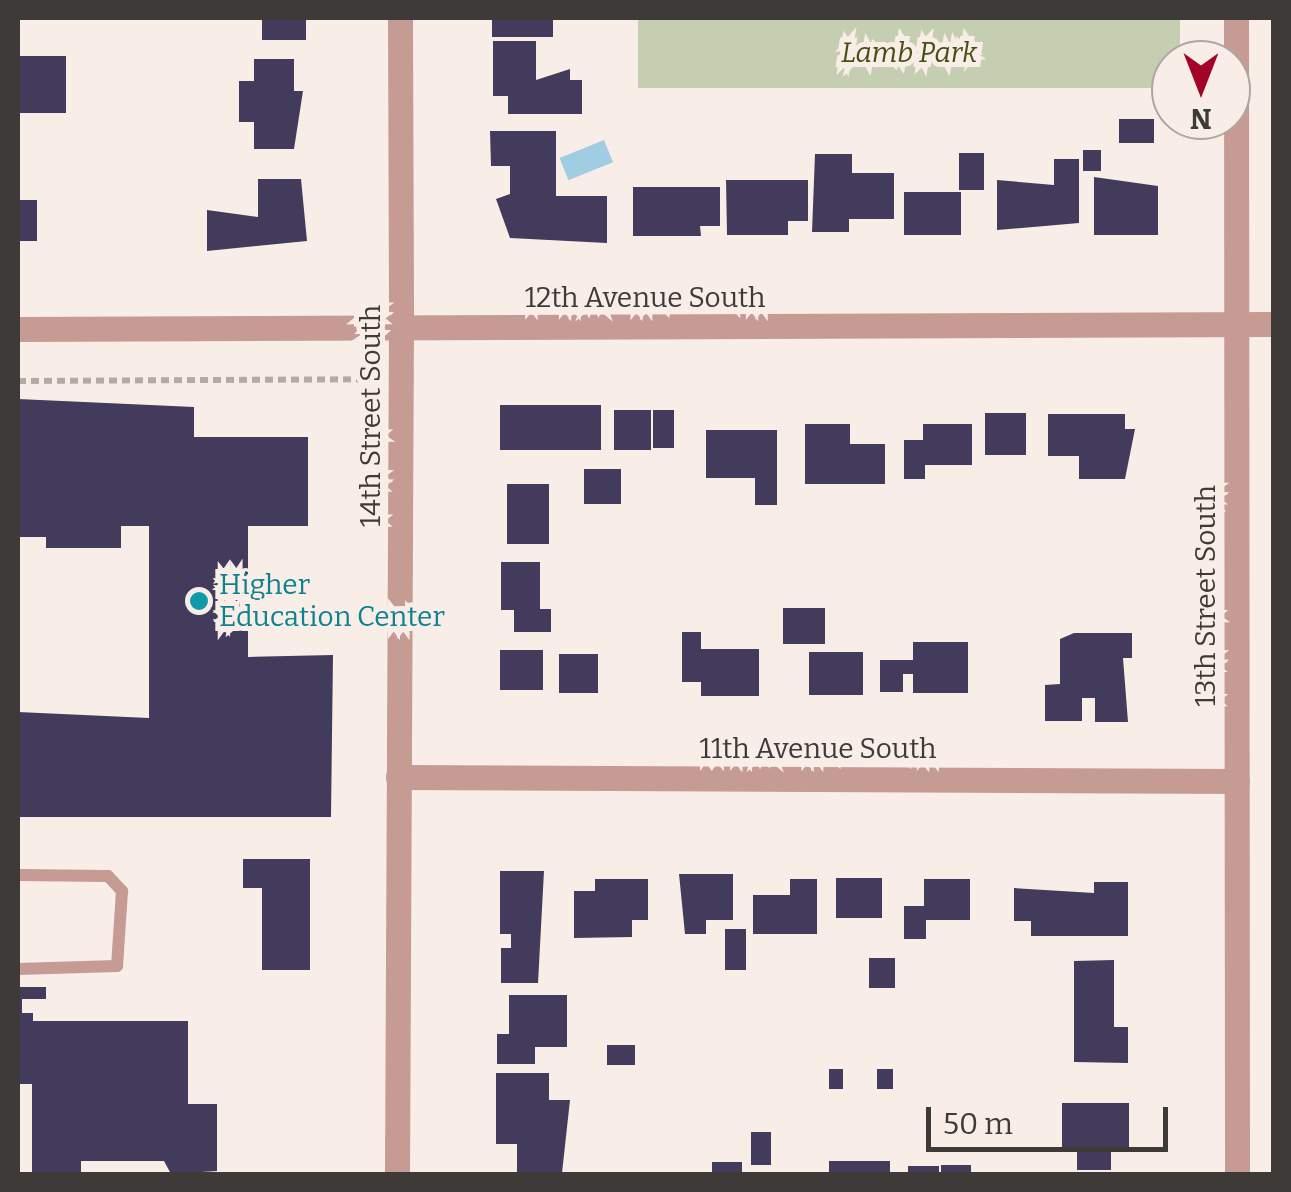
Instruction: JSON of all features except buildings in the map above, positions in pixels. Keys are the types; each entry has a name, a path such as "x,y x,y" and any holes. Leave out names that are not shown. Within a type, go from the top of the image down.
{"street":[{"name":"14th Street South","path":"397,1174 400,18"},
{"name":"13th Street South","path":"1236,18 1237,1174"},
{"name":"12th Avenue South","path":"18,329 1274,324"},
{"name":"11th Avenue South","path":"398,777 1237,781"}],"lane":[{"path":"18,875 108,876 122,891 117,966 18,969"}],"path":[{"path":"18,380 401,378"}],"green space":[{"name":"Lamb Park","path":"638,18 1180,18 1180,40 1151,40 1151,88 638,88"}],"water":[{"path":"604,140 613,162 568,180 559,158"}],"place":[{"name":"Higher Education Center","path":"199,601"}]}
